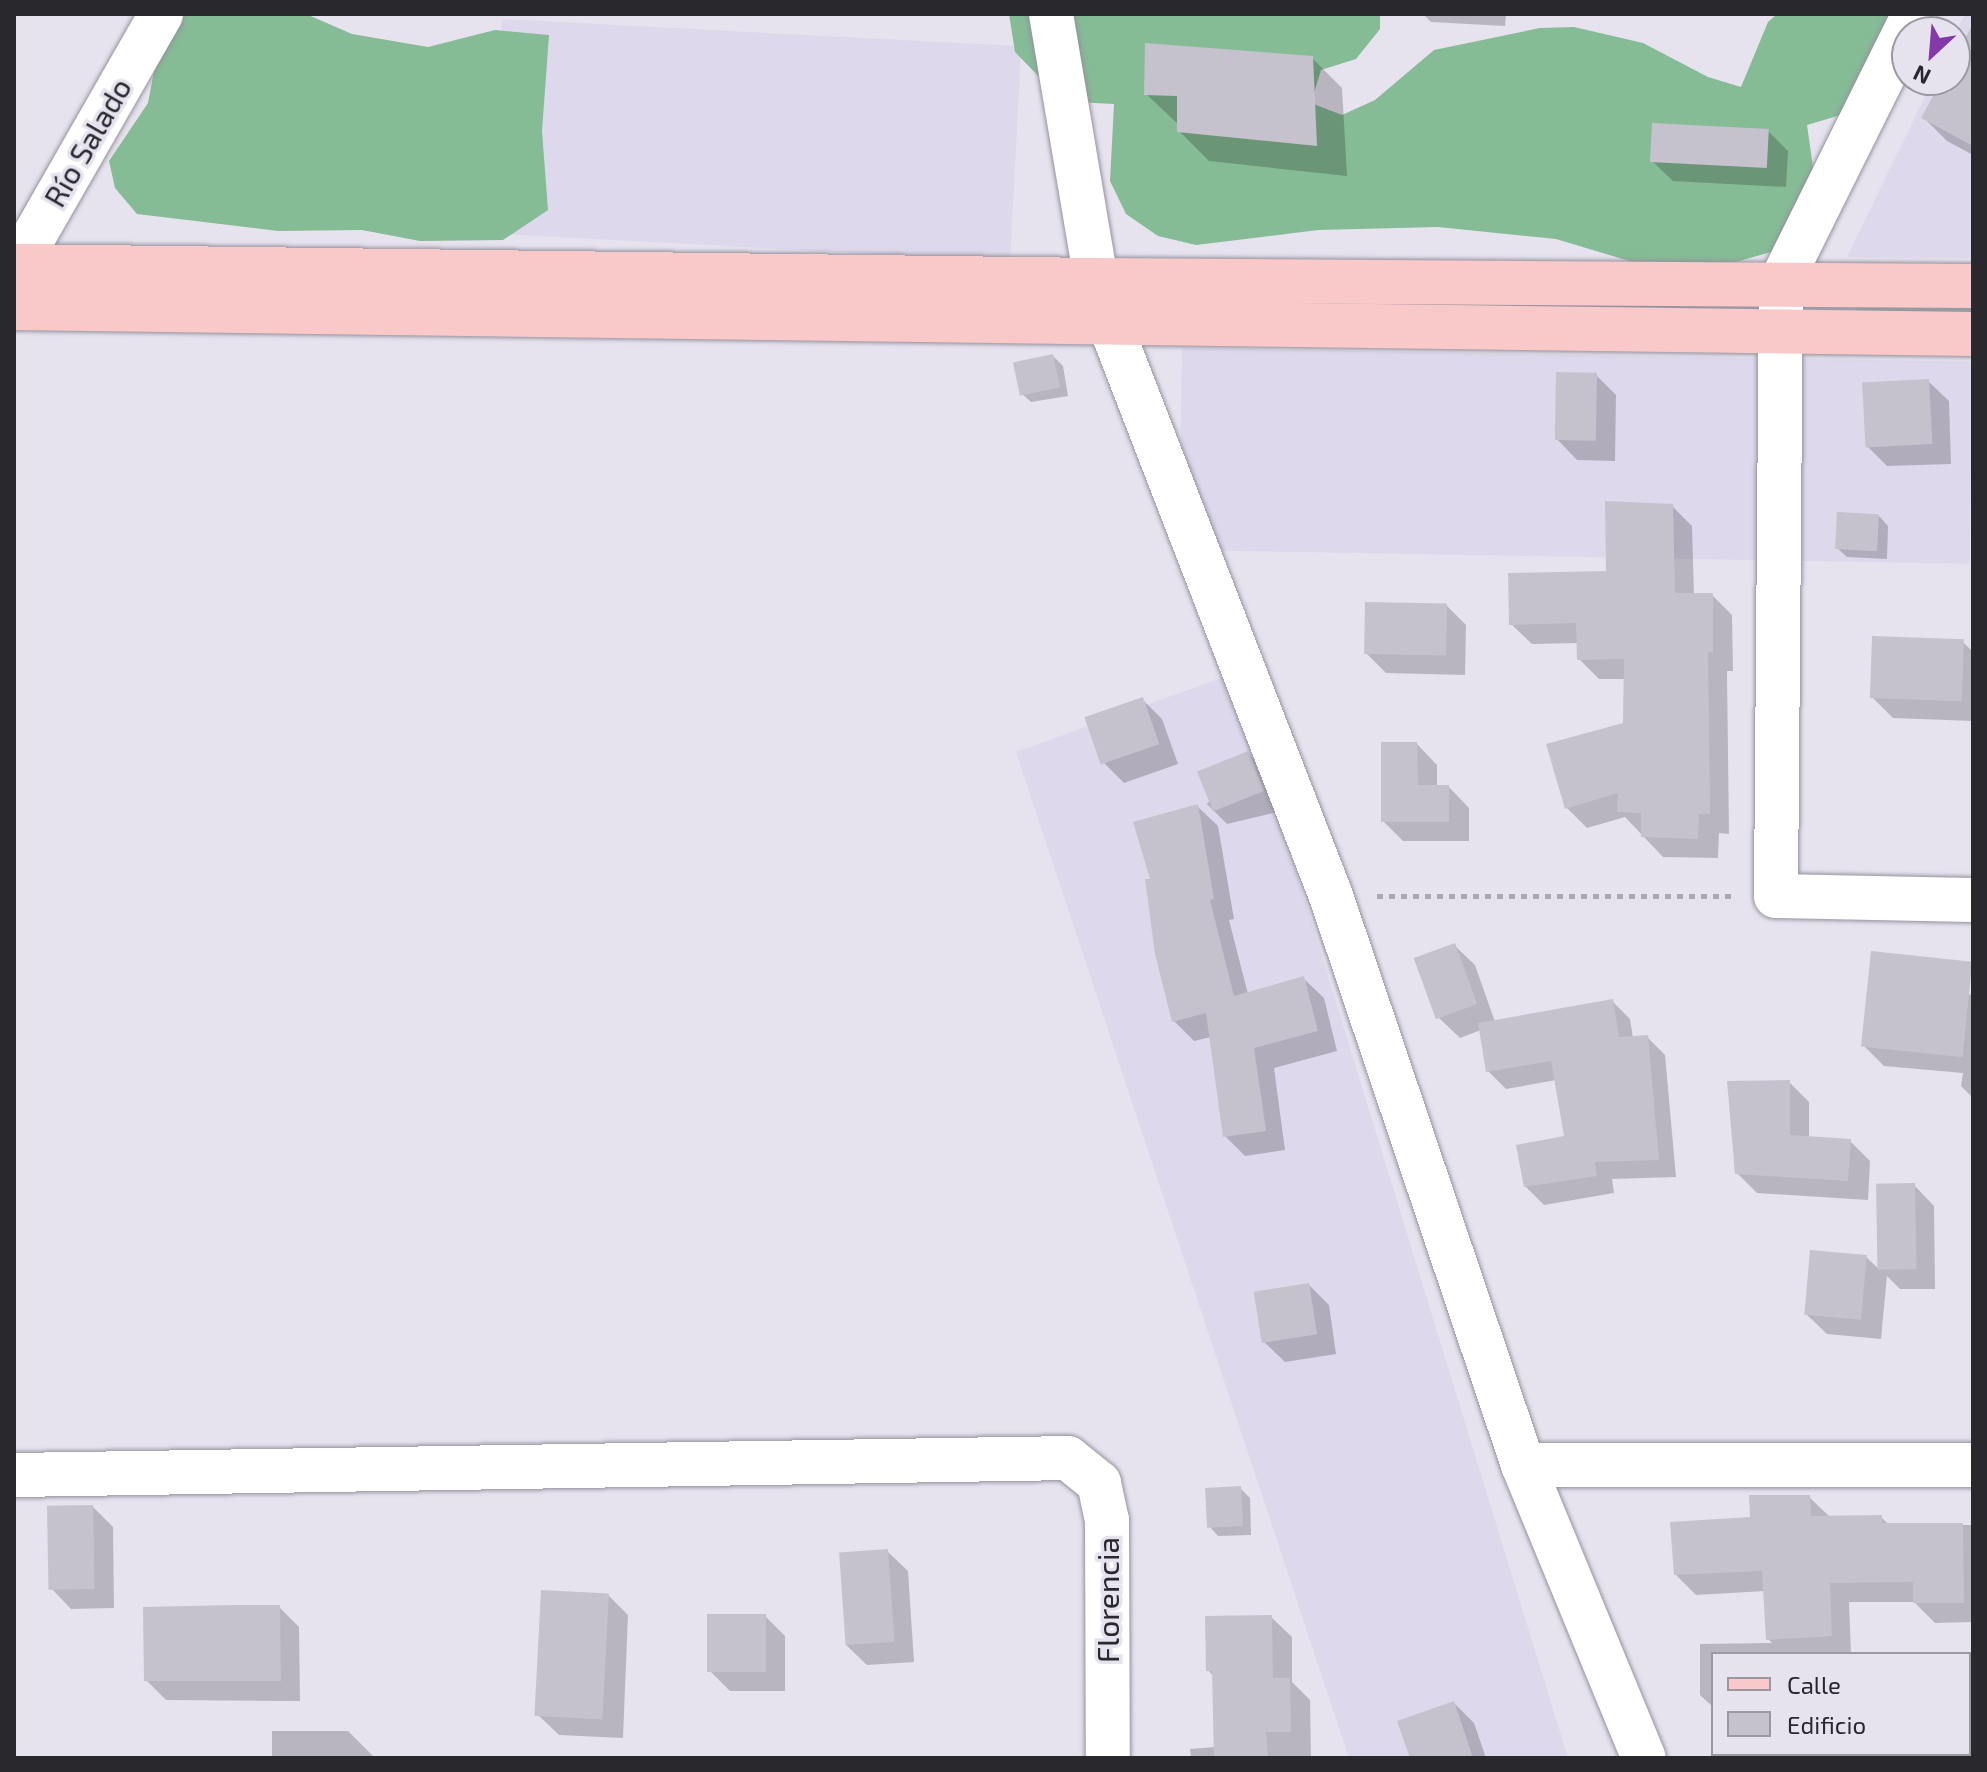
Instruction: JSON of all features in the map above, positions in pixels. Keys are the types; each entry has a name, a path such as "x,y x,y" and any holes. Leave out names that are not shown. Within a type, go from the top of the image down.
{"main road":[{"path":"15,267 1096,280 1781,282 1973,286"},
{"path":"14,308 1973,334"}],"street":[{"name":"Río Salado","path":"15,267 161,14"},
{"path":"1051,14 1096,280"},
{"path":"1914,14 1781,282 1776,896 1973,900"},
{"path":"1109,322 1331,896 1523,1465 1644,1758"},
{"name":"Florencia","path":"14,1475 1068,1458 1099,1483 1107,1520 1108,1758"},
{"path":"1523,1465 1973,1465"}],"path":[{"path":"1331,896 1776,896"}],"shaded area":[{"path":"1973,14 1973,258 1847,257 1925,96 1971,96 1971,16 1964,16"},
{"path":"502,19 1021,46 1010,261 491,234"},
{"path":"1182,348 1973,362 1969,564 1178,550"},
{"path":"1235,673 1568,1758 1349,1758 1016,752"}],"green space":[{"path":"182,14 306,14 352,34 428,47 495,30 549,35 542,131 548,210 503,240 420,241 362,230 278,231 137,214 115,188 109,161 148,103 156,60"},
{"path":"1009,14 1380,14 1380,29 1356,59 1321,70 1311,103 1342,115 1375,100 1434,50 1540,28 1574,27 1643,43 1708,77 1741,87 1768,22 1777,14 1922,14 1891,16 1891,54 1844,114 1807,125 1817,195 1778,250 1704,271 1666,272 1556,239 1438,227 1318,230 1196,245 1158,236 1126,214 1110,181 1114,104 1076,102 1044,82 1015,52"},
{"path":"1858,304 1973,305 1973,317 1855,314"}],"building":[{"path":"1973,24 1973,146 1921,118 1933,96 1971,96"},
{"path":"1145,43 1313,56 1317,146 1177,132 1177,96 1144,95"},
{"path":"1652,123 1769,129 1767,168 1650,162"},
{"path":"1053,354 1060,387 1020,396 1013,363"},
{"path":"1556,372 1597,373 1596,441 1555,440"},
{"path":"1929,379 1932,444 1865,447 1862,383"},
{"path":"1605,501 1673,504 1675,593 1713,593 1713,652 1708,652 1710,814 1699,814 1698,839 1641,837 1641,813 1617,812 1618,793 1565,809 1546,744 1623,723 1624,659 1577,660 1576,623 1509,625 1508,573 1606,571"},
{"path":"1837,512 1879,514 1877,551 1835,549"},
{"path":"1365,602 1447,603 1446,655 1364,654"},
{"path":"1872,636 1964,639 1962,701 1870,698"},
{"path":"1143,697 1159,744 1101,764 1084,717"},
{"path":"1381,742 1417,742 1418,785 1449,785 1449,822 1381,822"},
{"path":"1248,751 1264,791 1213,811 1197,772"},
{"path":"1198,804 1214,899 1210,900 1234,996 1304,976 1318,1031 1254,1048 1266,1131 1223,1137 1206,1013 1172,1022 1155,954 1145,879 1150,879 1133,822"},
{"path":"1455,943 1477,1004 1436,1019 1414,958"},
{"path":"1871,951 1972,962 1962,1057 1861,1046"},
{"path":"1613,999 1619,1037 1648,1035 1659,1160 1595,1162 1597,1176 1524,1187 1516,1145 1564,1136 1551,1061 1486,1072 1478,1023"},
{"path":"1790,1080 1790,1135 1851,1139 1848,1181 1735,1174 1727,1081"},
{"path":"1915,1183 1917,1269 1878,1270 1876,1184"},
{"path":"1810,1250 1867,1255 1861,1320 1804,1315"},
{"path":"1309,1283 1317,1334 1262,1343 1254,1292"},
{"path":"1241,1486 1243,1526 1207,1528 1205,1488"},
{"path":"1749,1495 1810,1495 1811,1516 1882,1515 1882,1523 1963,1523 1964,1603 1913,1603 1913,1582 1830,1583 1832,1636 1766,1640 1762,1571 1674,1575 1670,1522 1750,1517"},
{"path":"93,1505 94,1589 48,1590 47,1506"},
{"path":"888,1549 894,1642 846,1645 839,1552"},
{"path":"541,1590 609,1594 602,1719 534,1716"},
{"path":"280,1605 281,1681 144,1681 143,1607"},
{"path":"707,1614 766,1614 766,1672 707,1672"},
{"path":"1272,1615 1273,1678 1290,1678 1291,1732 1266,1732 1268,1758 1214,1758 1212,1671 1206,1671 1205,1616"},
{"path":"1454,1701 1473,1758 1410,1758 1397,1721"}]}
